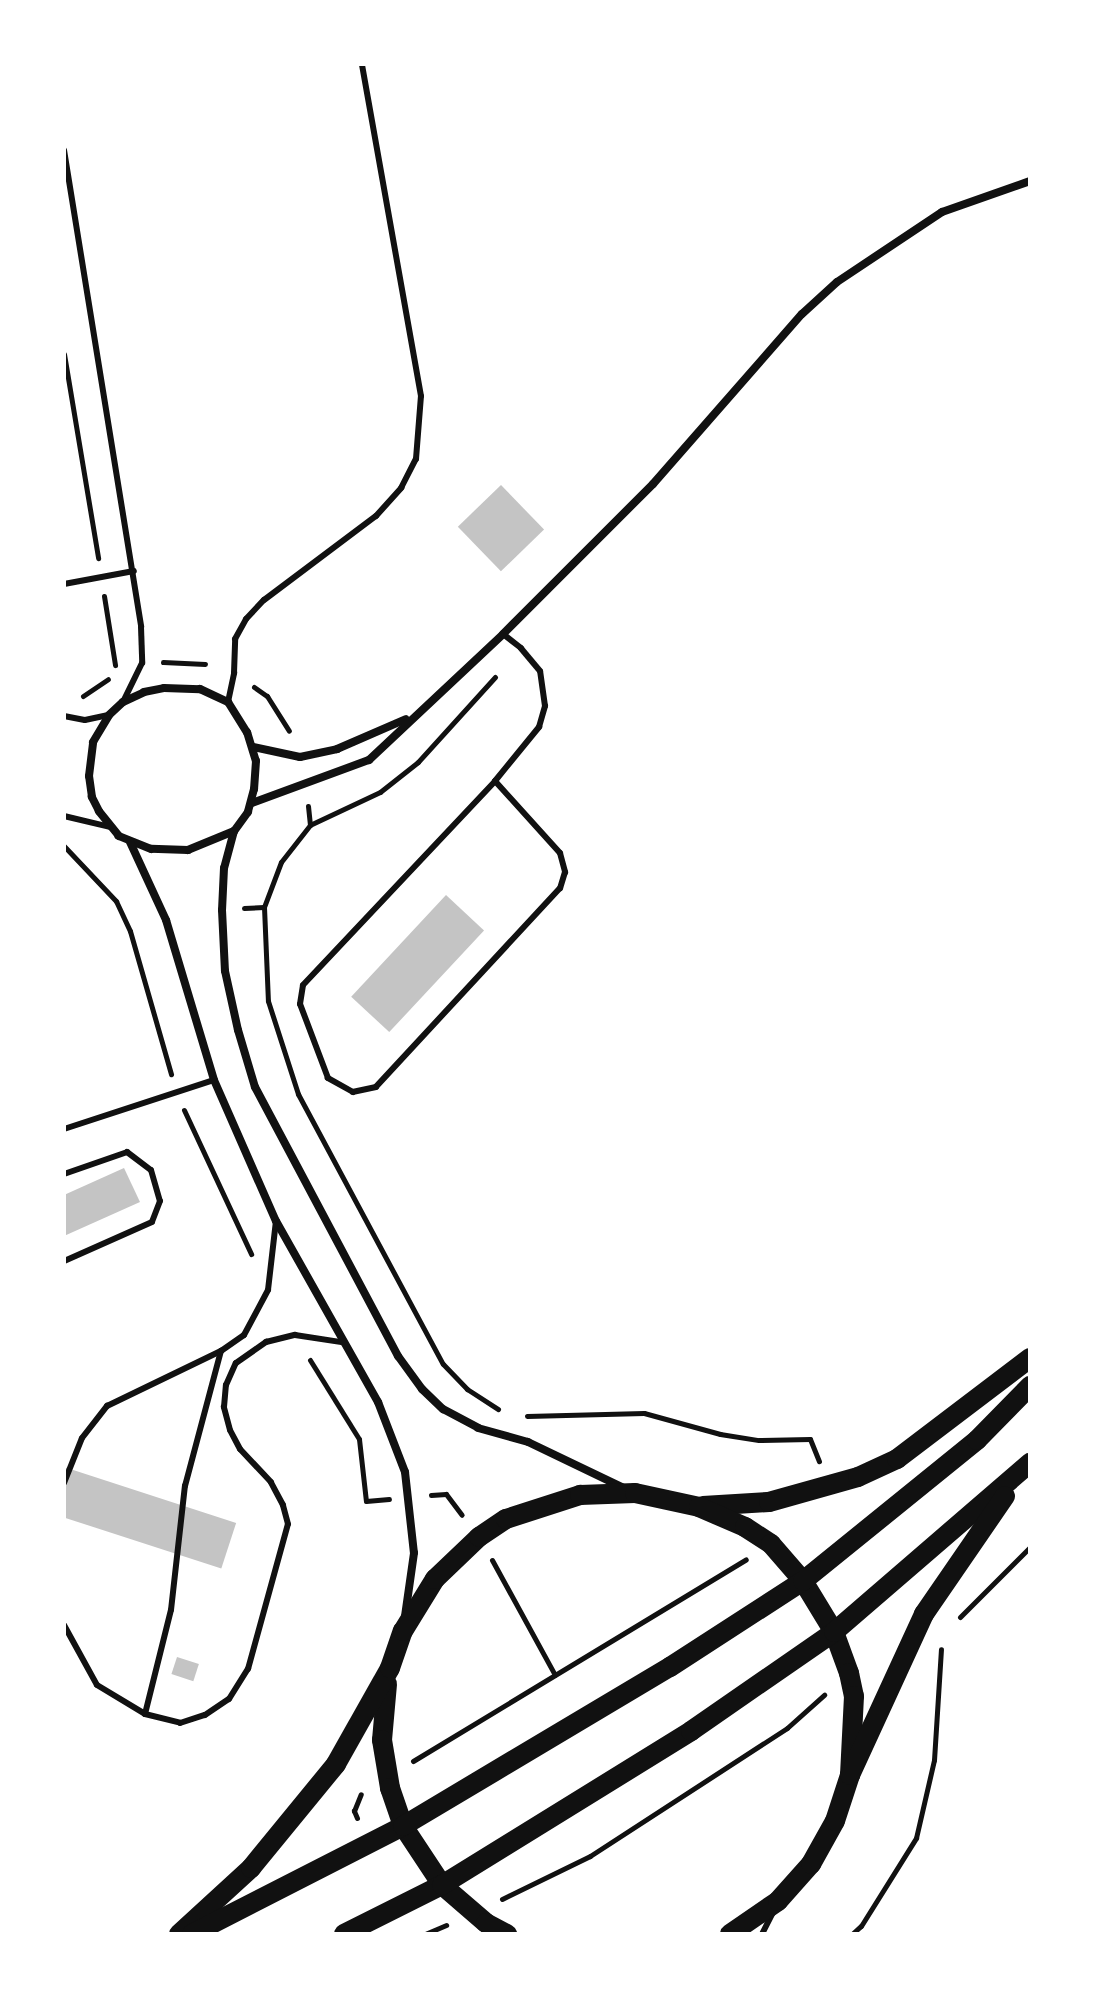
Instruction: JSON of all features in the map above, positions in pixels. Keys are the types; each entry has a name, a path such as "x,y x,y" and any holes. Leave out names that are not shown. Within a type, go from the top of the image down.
{"main road":[{"path":"699,1507 769,1502 829,1486 897,1459 1030,1358"},
{"path":"192,1934 403,1826 670,1667 803,1581 977,1440 1030,1386"},
{"path":"730,1934 778,1901 811,1864 835,1821 850,1775 924,1614 1026,1468"},
{"path":"344,1934 442,1885 691,1731 834,1632 1026,1468"},
{"path":"179,1934 251,1868 336,1764 390,1668 403,1631 435,1579 479,1537 506,1519 580,1495 635,1493 699,1507 745,1527 771,1544 803,1581 834,1632 849,1673 854,1696 850,1775"},
{"path":"390,1668 382,1740 388,1776 403,1826 442,1885 474,1913 507,1934"}],"street":[{"path":"252,803 369,760 503,634 653,484 802,314 837,282 942,212 1030,181"},
{"path":"234,831 188,850 151,849 130,842 110,827 92,797 89,776 93,742 109,715 123,702 144,692 186,687 214,693 228,702 253,747 256,775 252,803 234,831 224,868 225,971 255,1087 398,1356 422,1389 443,1409 478,1428 528,1442 635,1493"},
{"path":"253,747 300,757 337,749 414,715"},
{"path":"130,842 166,920 214,1080 276,1221 341,1342 378,1402 405,1472 414,1553 403,1631"}],"lane":[{"path":"228,702 234,673 235,639 246,619 264,600 376,516 401,488 416,459 421,396 362,64"},
{"path":"64,150 134,571 142,663 123,702"},
{"path":"64,584 134,571"},
{"path":"495,781 560,853 565,872 560,888 376,1087 353,1092 328,1078 300,1004 303,985 495,781 539,727 545,706 540,671 521,648 503,634"},
{"path":"64,716 85,720 109,715"},
{"path":"64,816 110,827"},
{"path":"64,1128 214,1080"},
{"path":"64,1174 127,1152 151,1170 160,1201 152,1222 64,1261"},
{"path":"64,1483 82,1438 107,1406 221,1351 244,1335 268,1290 276,1221"},
{"path":"64,1625 97,1685 118,1701 145,1714 180,1723 205,1715 229,1699 248,1669 288,1524 283,1505 271,1482 240,1449 230,1430 224,1407 226,1385 236,1363 266,1342 295,1335 341,1342"},
{"path":"145,1714 171,1610 185,1486 221,1351"},
{"path":"762,1934 778,1901"}],"path":[{"path":"64,354 116,672 101,686 74,698"},
{"path":"511,1413 467,1389 443,1364 298,1094 268,1001 264,907 281,862 310,825 380,792 418,762 521,648"},
{"path":"523,1417 644,1413 746,1438 810,1439 829,1486"},
{"path":"368,1844 354,1811 362,1792 771,1544"},
{"path":"852,1934 861,1926 916,1838 934,1760 941,1648 950,1627 1030,1547"},
{"path":"924,1614 950,1627"},
{"path":"404,1903 424,1934 590,1856 787,1728 849,1673"}],"building":[{"path":"501,485 544,530 501,571 458,527"},
{"path":"446,895 484,930 389,1032 351,997"},
{"path":"124,1168 140,1202 64,1236 64,1195"},
{"path":"64,1467 236,1523 221,1569 64,1517"},
{"path":"177,1657 199,1664 193,1681 171,1674"}]}
